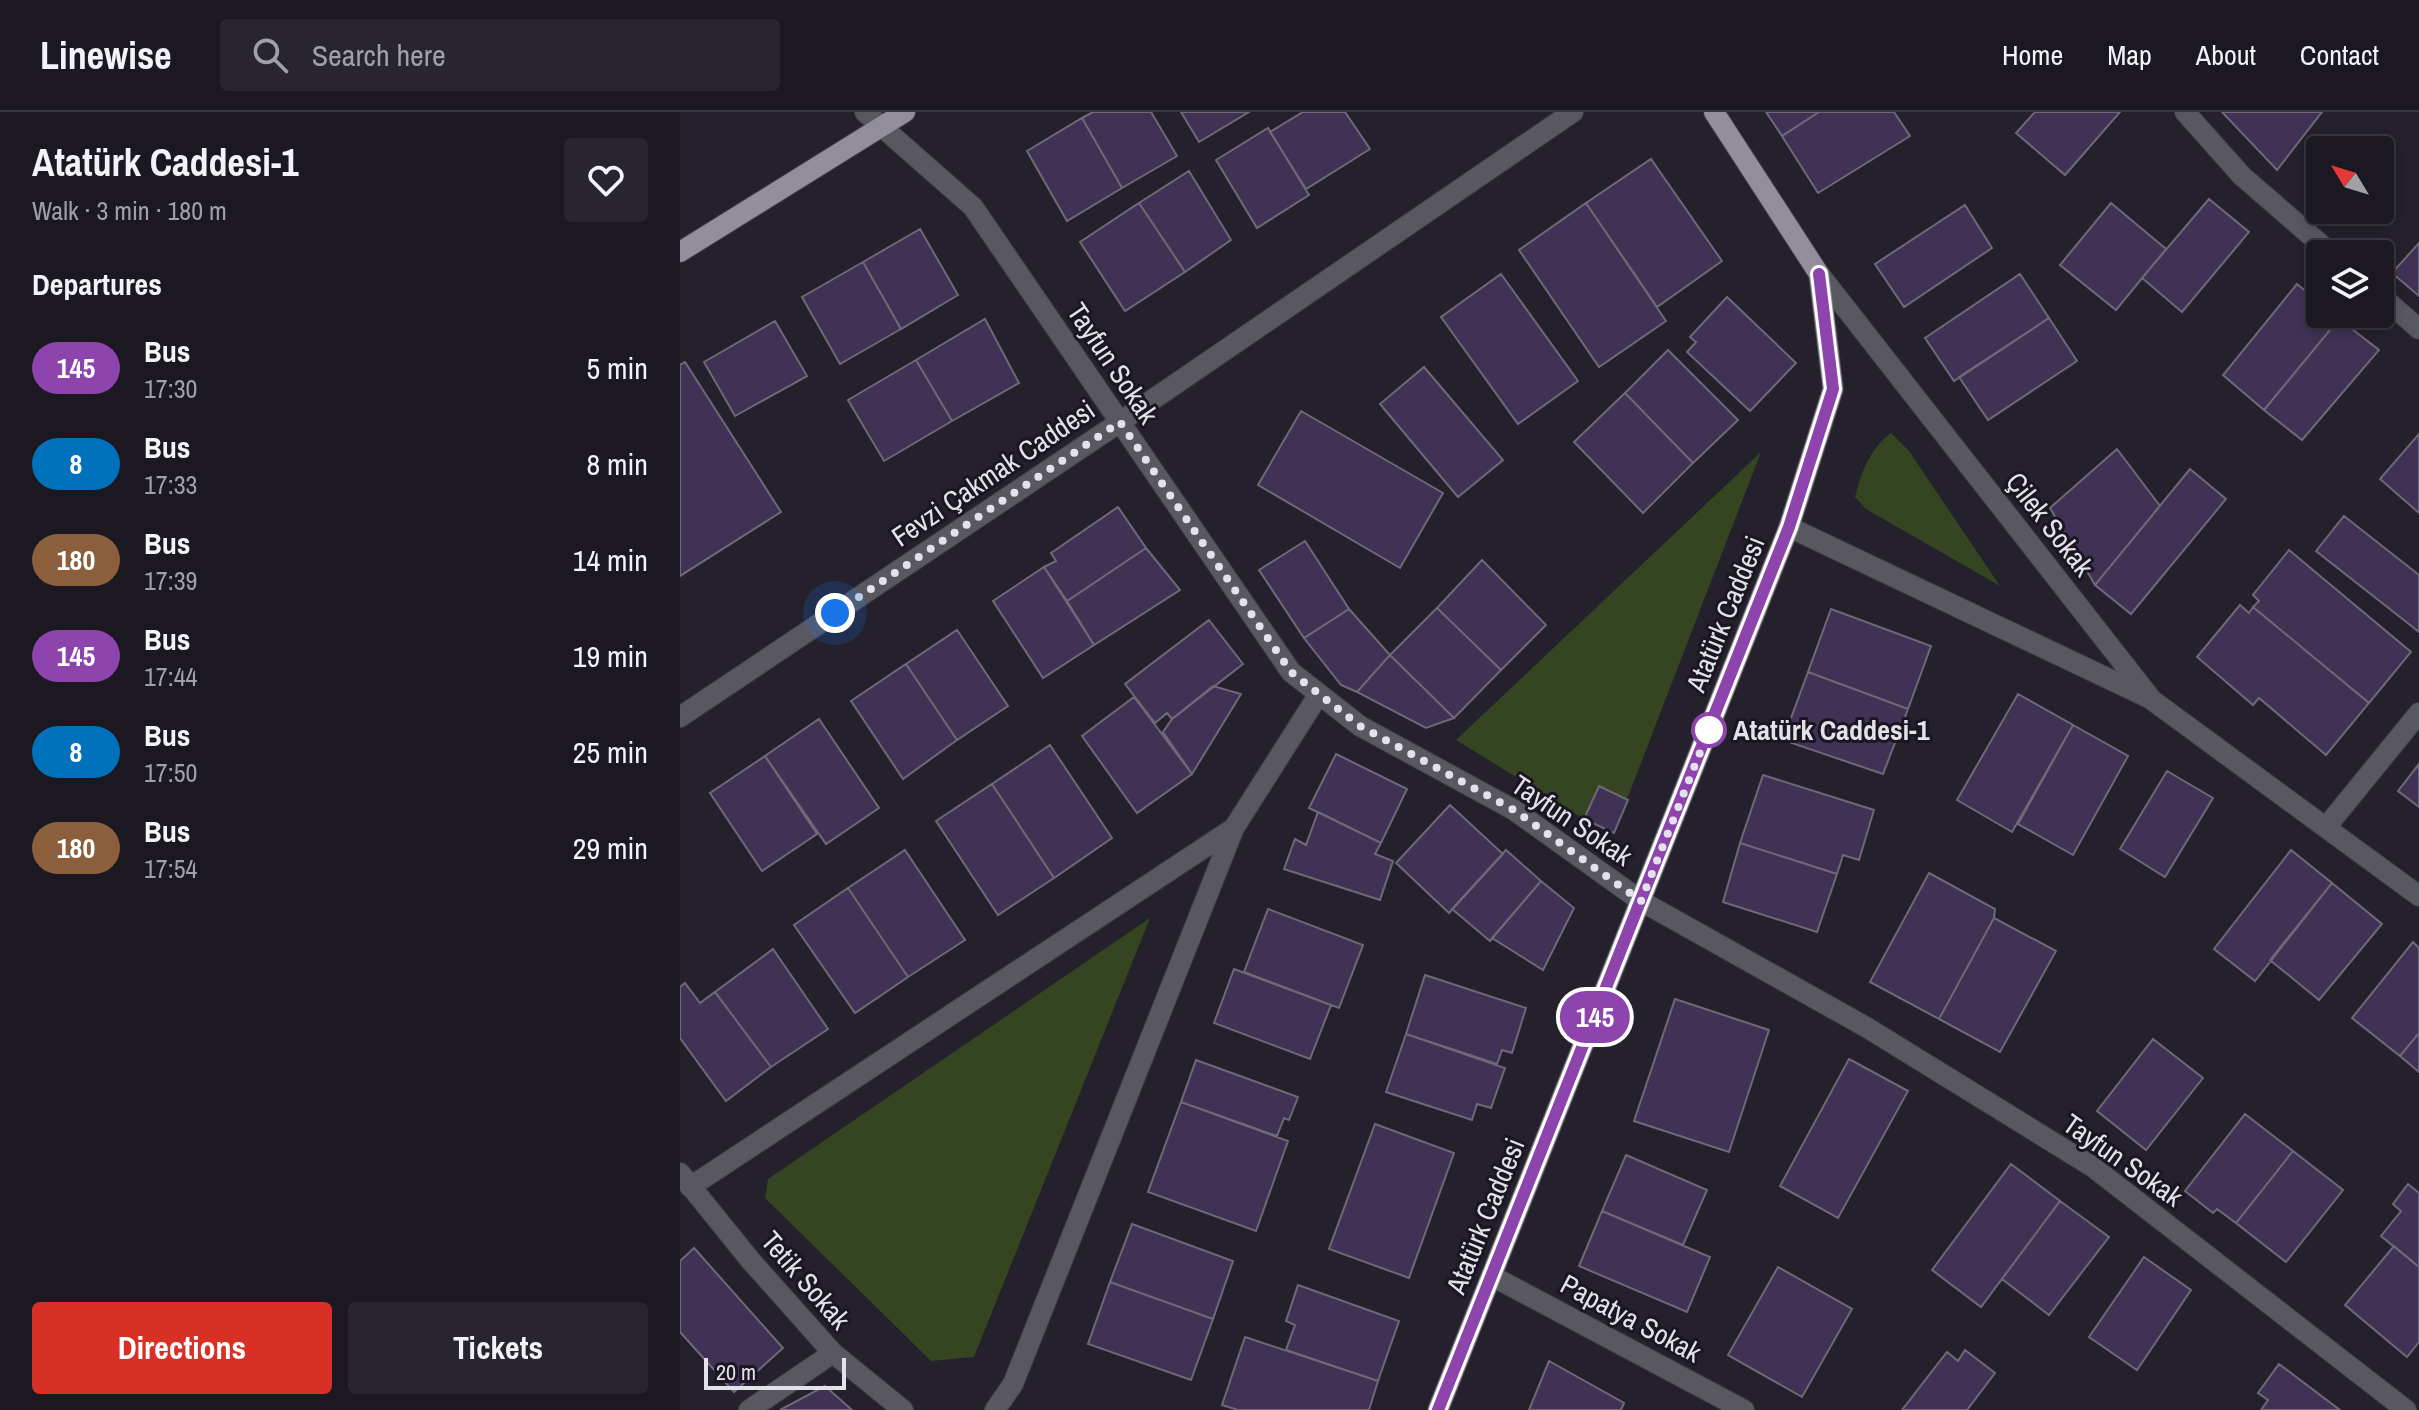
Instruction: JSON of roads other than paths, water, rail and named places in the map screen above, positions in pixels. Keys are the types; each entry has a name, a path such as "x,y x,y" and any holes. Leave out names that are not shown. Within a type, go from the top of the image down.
{"main road":[{"path":"680,252 905,112"},
{"name":"Çilek Sokak","path":"1714,112 1819,274"},
{"name":"Atatürk Caddesi","path":"1438,1410 1789,527 1833,389 1819,274"}],"street":[{"name":"Tayfun Sokak","path":"865,112 973,207 1291,672 1360,726 1514,810 1641,901 1866,1027 2093,1167 2406,1410"},
{"name":"Fevzi Çakmak Caddesi","path":"680,717 1120,422 1573,112"},
{"path":"2185,112 2242,176 2316,240"},
{"name":"Çilek Sokak","path":"1819,274 2152,700 2419,896"},
{"path":"2394,307 2419,329"},
{"path":"1789,527 2152,700"},
{"path":"995,1410 1013,1384 1234,828 1319,694"},
{"path":"2327,826 2419,713"},
{"path":"685,1180 1234,828"},
{"name":"Tetik Sokak","path":"685,1180 833,1353 903,1410"},
{"name":"Papatya Sokak","path":"1492,1276 1744,1410"},
{"path":"749,1410 833,1353"}],"place":[{"name":"Atatürk Caddesi-1","path":"1709,730"}]}
